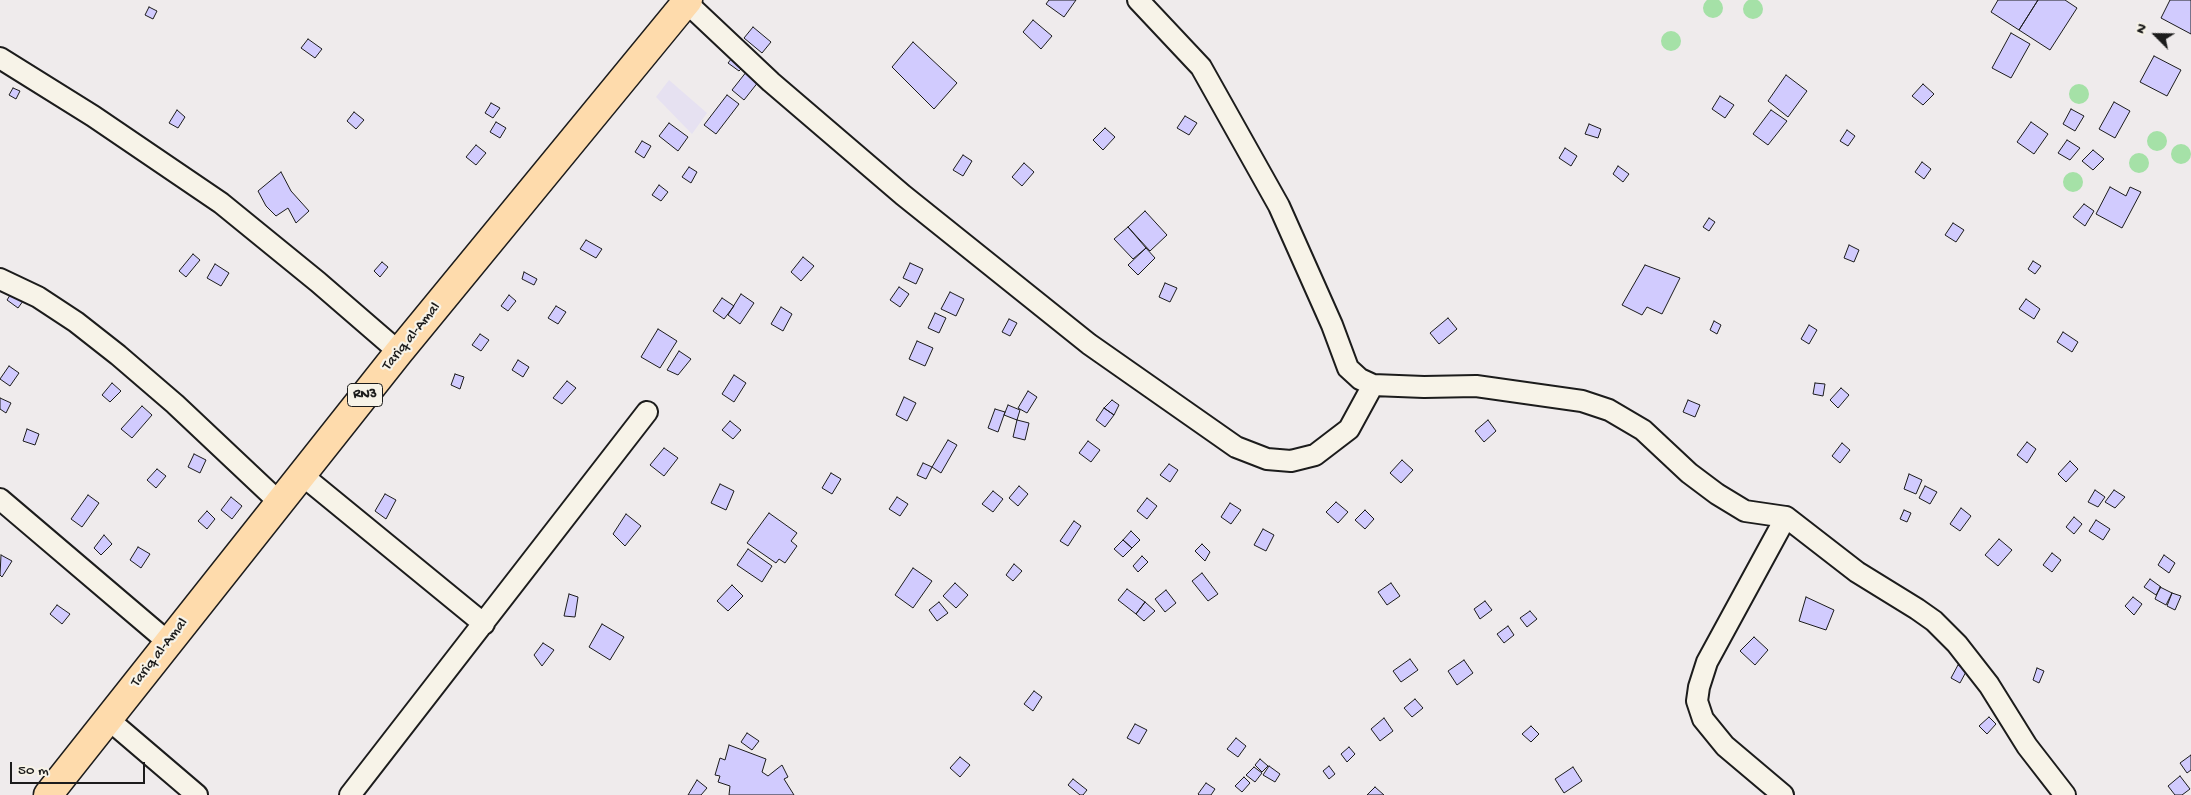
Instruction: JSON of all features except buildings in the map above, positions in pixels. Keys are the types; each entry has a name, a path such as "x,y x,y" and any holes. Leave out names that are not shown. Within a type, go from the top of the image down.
{"highway":[{"name":"Tariq al-Amal","path":"48,795 399,352 687,1"}],"street":[{"path":"1138,0 1201,67 1279,206 1332,326 1348,368 1360,379 1373,385 1424,388 1476,386 1582,401 1609,410 1643,430 1689,473 1717,494 1745,511 1786,517 1856,572 1934,621 1957,644 1989,685 2027,746 2065,795"},
{"path":"687,1 771,82 903,195 1090,344 1236,447 1267,459 1291,461 1315,455 1349,429 1373,385"},
{"path":"0,58 93,116 221,203 318,282 399,352"},
{"path":"0,279 38,297 69,317 118,355 175,404 279,502"},
{"path":"350,795 646,412"},
{"path":"302,475 484,624"},
{"path":"0,499 168,642"},
{"path":"1783,795 1725,746 1703,719 1697,702 1699,687 1707,662 1786,517"},
{"path":"108,719 197,795"}],"shaded area":[{"path":"669,80 707,113 692,134 656,97"}],"green space":[{"path":"1713,-2 1720,1 1723,8 1720,15 1713,18 1706,15 1703,8 1706,1"},
{"path":"1753,-1 1760,2 1763,9 1760,16 1753,19 1746,16 1743,9 1746,2"},
{"path":"1667,31 1675,31 1681,37 1681,45 1675,51 1667,51 1661,45 1661,37"},
{"path":"2075,84 2083,84 2089,90 2089,98 2083,104 2075,104 2069,98 2069,90"},
{"path":"2153,131 2161,131 2167,137 2167,145 2161,151 2153,151 2147,145 2147,137"},
{"path":"2177,144 2185,144 2191,150 2191,158 2185,164 2177,164 2171,158 2171,150"},
{"path":"2135,153 2143,153 2149,159 2149,167 2143,173 2135,173 2129,167 2129,159"},
{"path":"2069,172 2077,172 2083,178 2083,186 2077,192 2069,192 2063,186 2063,178"}]}
